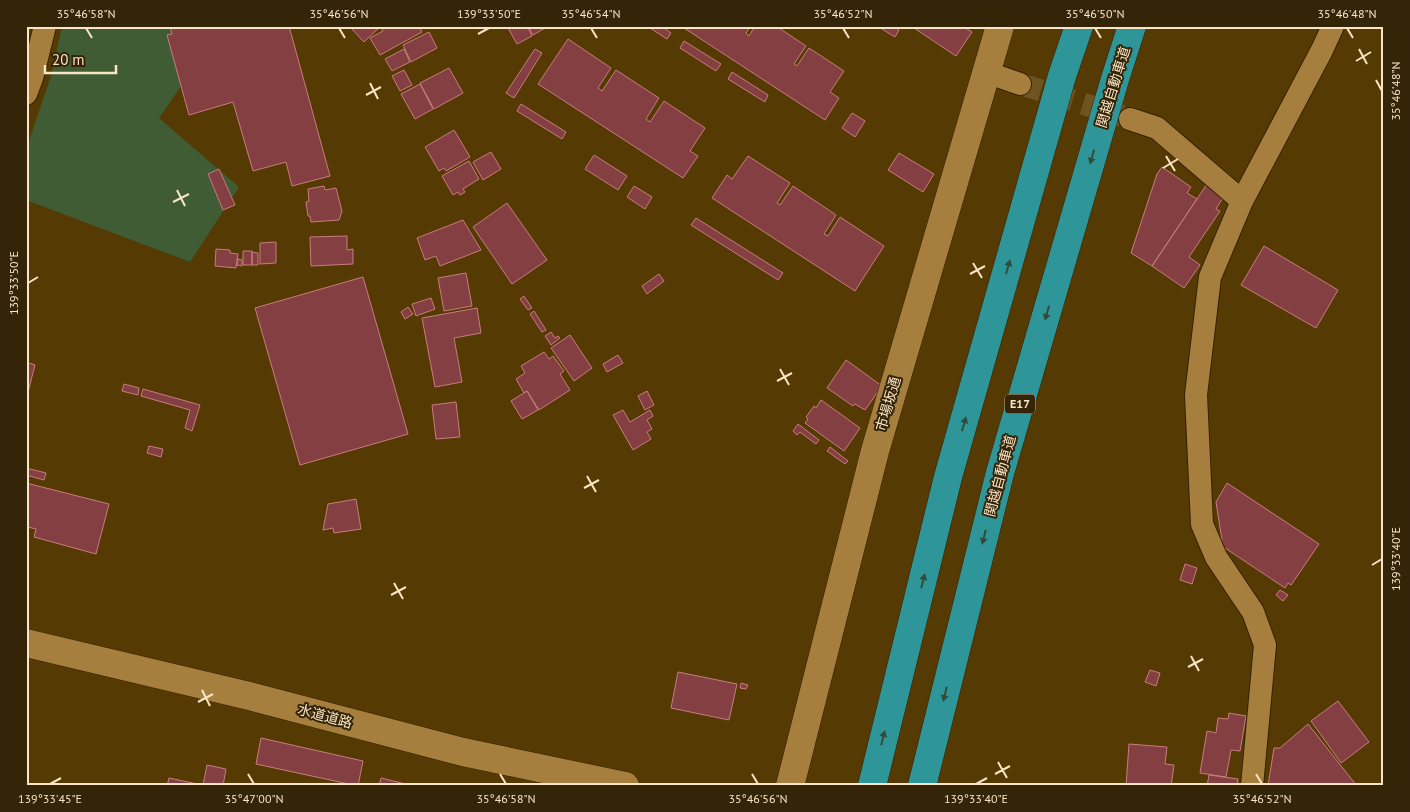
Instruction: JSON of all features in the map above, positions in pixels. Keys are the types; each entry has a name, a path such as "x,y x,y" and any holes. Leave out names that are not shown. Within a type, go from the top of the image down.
{"highway":[{"path":"872,786 951,468 1062,76 1080,26"},
{"name":"関越自動車道","path":"922,786 1000,473 1115,78 1132,26"}],"street":[{"path":"26,94 45,26"},
{"name":"市場坂通","path":"790,786 875,451 1000,26"},
{"path":"1252,786 1265,645 1254,612 1216,557 1202,524 1196,395 1210,276 1242,201 1333,26"},
{"path":"986,72 1020,84"},
{"path":"1130,119 1157,128 1242,201"},
{"name":"水道道路","path":"26,643 253,697 463,752 625,786"}],"green space":[{"path":"62,26 179,26 182,85 159,118 239,187 190,262 26,200 26,150 51,76"}],"building":[{"path":"170,26 289,26 330,176 292,186 286,162 253,171 233,102 189,115 167,35 172,34"},
{"path":"349,26 381,26 364,42"},
{"path":"385,26 419,26 422,32 380,55 370,38 383,31 381,28"},
{"path":"512,26 527,26 532,36 517,44 508,28"},
{"path":"528,26 544,26 545,28 533,35"},
{"path":"647,26 661,26 671,33 667,39"},
{"path":"681,26 751,26 746,33 749,36 755,26 776,26 806,46 794,64 797,66 809,48 844,71 830,92 839,98 825,120"},
{"path":"877,26 892,26 899,30 895,37"},
{"path":"911,26 962,26 972,32 956,56"},
{"path":"429,32 437,48 411,62 403,45"},
{"path":"568,39 611,68 598,88 602,91 616,70 659,98 646,119 650,122 664,101 705,128 690,151 698,156 683,178 538,84"},
{"path":"684,41 721,64 716,71 680,48"},
{"path":"404,49 410,62 392,71 385,59"},
{"path":"535,49 542,53 514,98 506,93"},
{"path":"449,68 463,93 434,109 420,83"},
{"path":"404,70 412,85 400,91 392,76"},
{"path":"732,72 768,95 765,102 728,79"},
{"path":"420,84 433,109 415,119 401,94"},
{"path":"521,104 566,132 562,139 517,111"},
{"path":"852,113 865,121 855,137 842,128"},
{"path":"454,130 470,157 446,171 444,168 439,171 425,147"},
{"path":"491,152 501,169 483,180 473,162"},
{"path":"899,153 934,174 923,192 888,170"},
{"path":"594,155 627,176 618,190 585,169"},
{"path":"748,156 790,183 777,203 780,205 793,186 836,215 824,234 828,236 840,217 884,246 855,291 712,198 727,175 732,179"},
{"path":"469,161 479,179 463,189 465,192 460,195 458,192 453,195 442,176"},
{"path":"1162,167 1191,187 1187,193 1197,199 1152,266 1131,253 1157,174"},
{"path":"219,169 235,205 223,210 208,174"},
{"path":"1207,184 1224,196 1216,209 1220,211 1189,257 1200,265 1184,288 1152,266"},
{"path":"324,186 325,190 336,188 342,211 339,220 311,222 306,202 309,201 308,189"},
{"path":"634,186 652,197 645,209 627,197"},
{"path":"507,203 547,260 512,284 473,227"},
{"path":"696,218 783,273 778,280 691,225"},
{"path":"463,220 481,250 440,266 436,256 425,260 417,238"},
{"path":"347,236 347,250 353,249 353,264 311,266 310,237"},
{"path":"276,242 276,263 260,264 260,243"},
{"path":"1264,246 1338,290 1316,328 1241,285"},
{"path":"216,249 230,250 230,253 238,254 236,268 215,266"},
{"path":"243,251 252,251 252,265 243,265"},
{"path":"252,252 258,253 258,265 252,265"},
{"path":"238,259 242,260 242,266 237,265"},
{"path":"466,273 472,306 444,311 438,278"},
{"path":"659,274 664,281 647,294 642,286"},
{"path":"363,277 408,434 300,465 255,308"},
{"path":"524,296 532,308 528,310 520,299"},
{"path":"431,298 435,309 416,316 412,304"},
{"path":"408,307 413,314 405,319 401,312"},
{"path":"477,308 481,333 454,338 462,382 435,387 422,318"},
{"path":"534,311 546,330 542,332 530,314"},
{"path":"551,332 555,338 558,336 560,338 551,345 545,336"},
{"path":"570,335 592,368 574,381 551,348"},
{"path":"544,352 549,359 553,356 564,371 560,374 570,390 539,410 527,391 524,393 516,379 525,373 521,366"},
{"path":"618,355 623,363 607,372 603,364"},
{"path":"846,360 882,386 865,410 855,404 853,406 827,388"},
{"path":"26,362 35,365 26,400"},
{"path":"124,384 139,388 138,395 122,391"},
{"path":"143,389 200,405 192,431 185,428 190,410 141,396"},
{"path":"527,391 538,410 522,419 511,401"},
{"path":"647,391 654,405 645,410 638,396"},
{"path":"821,400 860,428 844,451 805,423 808,419 806,417 814,406 816,408"},
{"path":"456,402 460,437 436,439 432,405"},
{"path":"623,410 630,422 650,410 653,416 647,420 652,429 647,432 651,439 633,450 613,415"},
{"path":"798,424 819,440 816,444 800,432 797,435 793,431"},
{"path":"149,446 163,449 161,457 147,453"},
{"path":"830,447 848,461 845,464 827,451"},
{"path":"26,468 46,473 44,480 26,475"},
{"path":"26,483 109,504 96,554 34,537 36,529 28,527 26,531"},
{"path":"1227,483 1319,544 1291,585 1288,583 1285,588 1219,544 1222,540 1216,502"},
{"path":"356,499 361,529 334,533 333,528 323,530 328,504"},
{"path":"1185,564 1197,568 1192,584 1180,580"},
{"path":"1280,590 1288,595 1283,601 1276,595"},
{"path":"1150,670 1160,673 1156,686 1145,682"},
{"path":"678,672 737,684 729,720 671,708"},
{"path":"741,683 748,685 746,689 740,688"},
{"path":"1338,701 1369,742 1341,763 1311,721"},
{"path":"1229,713 1246,716 1240,751 1231,750 1226,777 1200,773 1207,731 1216,733 1218,718 1228,719"},
{"path":"1308,724 1357,786 1268,786 1274,748 1280,748"},
{"path":"261,738 363,761 358,786 256,764"},
{"path":"1129,744 1167,747 1165,764 1174,765 1171,786 1126,786"},
{"path":"207,765 226,769 223,786 203,785"},
{"path":"1209,775 1238,779 1237,786 1207,786"},
{"path":"169,778 202,785 167,786"},
{"path":"381,778 414,786 379,786"}],"tunnel":[{"path":"1020,84 1122,116"}]}
